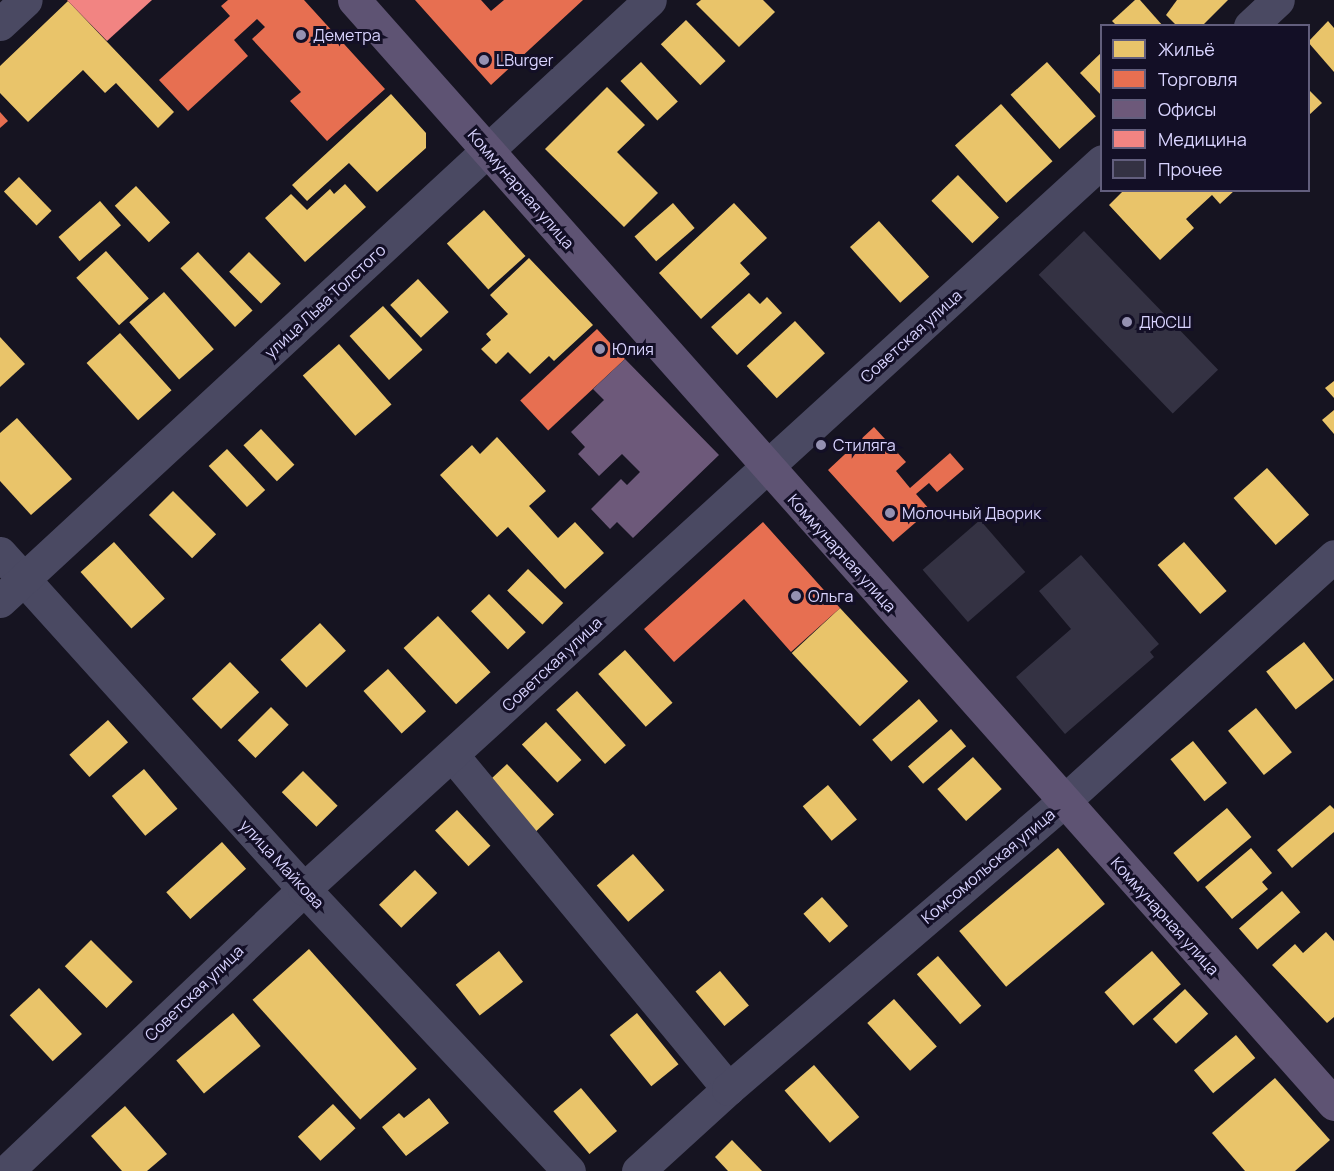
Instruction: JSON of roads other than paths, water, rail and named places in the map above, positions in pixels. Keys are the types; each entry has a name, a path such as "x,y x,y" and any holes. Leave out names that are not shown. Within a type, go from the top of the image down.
{"main road":[{"name":"Коммунарная улица","path":"354,0 1063,802 1334,1104"}],"street":[{"path":"0,24 26,0"},
{"name":"улица Льва Толстого","path":"12,591 650,0"},
{"path":"1252,24 1278,0"},
{"name":"Советская улица","path":"7,1171 304,889 453,756 1100,162"},
{"name":"улица Майкова","path":"0,553 12,591 304,889 569,1171"},
{"name":"Комсомольская улица","path":"638,1171 728,1089 1063,802 1334,556"},
{"path":"453,756 728,1089"}],"place":[{"name":"Деметра","path":"301,35"},
{"name":"LBurger","path":"484,60"},
{"name":"ДЮСШ","path":"1127,322"},
{"name":"Юлия","path":"600,349"},
{"name":"Стиляга","path":"821,445"},
{"name":"Молочный Дворик","path":"890,513"},
{"name":"Ольга","path":"796,596"}]}
